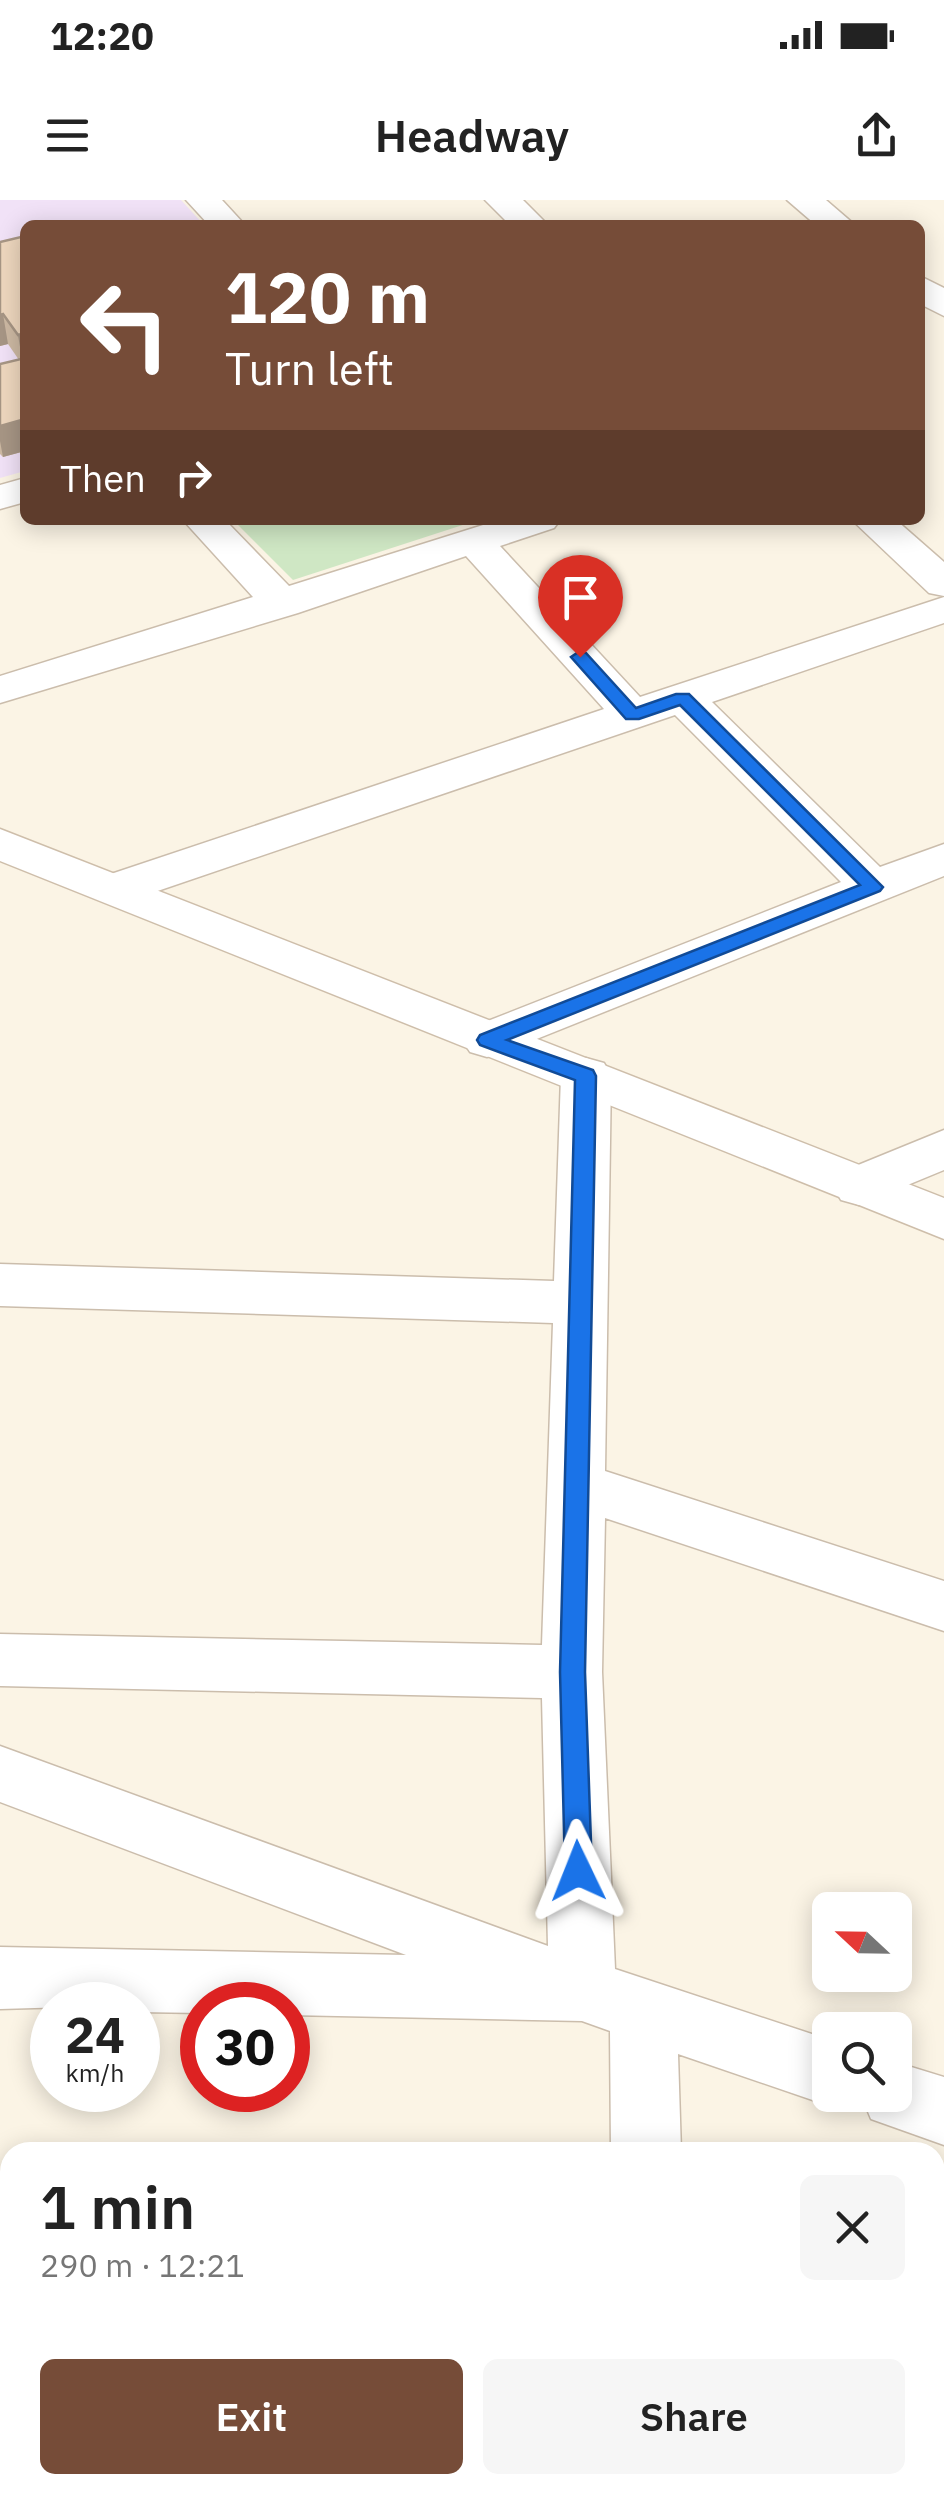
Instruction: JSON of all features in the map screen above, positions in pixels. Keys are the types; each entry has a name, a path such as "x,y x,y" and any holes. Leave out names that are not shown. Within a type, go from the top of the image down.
{"street":[{"path":"203,200 223,220"},
{"path":"502,200 525,220"},
{"path":"804,200 831,220"},
{"path":"207,525 283,604"},
{"path":"0,690 283,604 518,525"},
{"path":"878,525 944,584"},
{"path":"474,541 633,715"},
{"path":"118,888 944,609"},
{"path":"683,698 873,887"},
{"path":"0,844 944,1219"},
{"path":"487,1040 944,859"},
{"path":"586,1076 572,1672 613,2000 644,2142"},
{"path":"859,1186 944,1150"},
{"path":"0,1285 580,1303"},
{"path":"576,1485 944,1606"},
{"path":"0,1660 572,1672"},
{"path":"0,1774 613,2000 812,2067"},
{"path":"0,1978 613,2000"},
{"path":"912,2101 944,2111"}],"shaded area":[{"path":"0,200 181,200 199,220 20,220 20,472 0,478"}],"green space":[{"path":"238,525 463,525 293,580"}],"building":[{"path":"20,237 18,335 0,315 0,242"},
{"path":"20,359 20,420 0,426 0,364"}],"route":[{"path":"578,1871 572,1672 586,1076 487,1040 873,887 683,698 633,715 580,657"}]}
